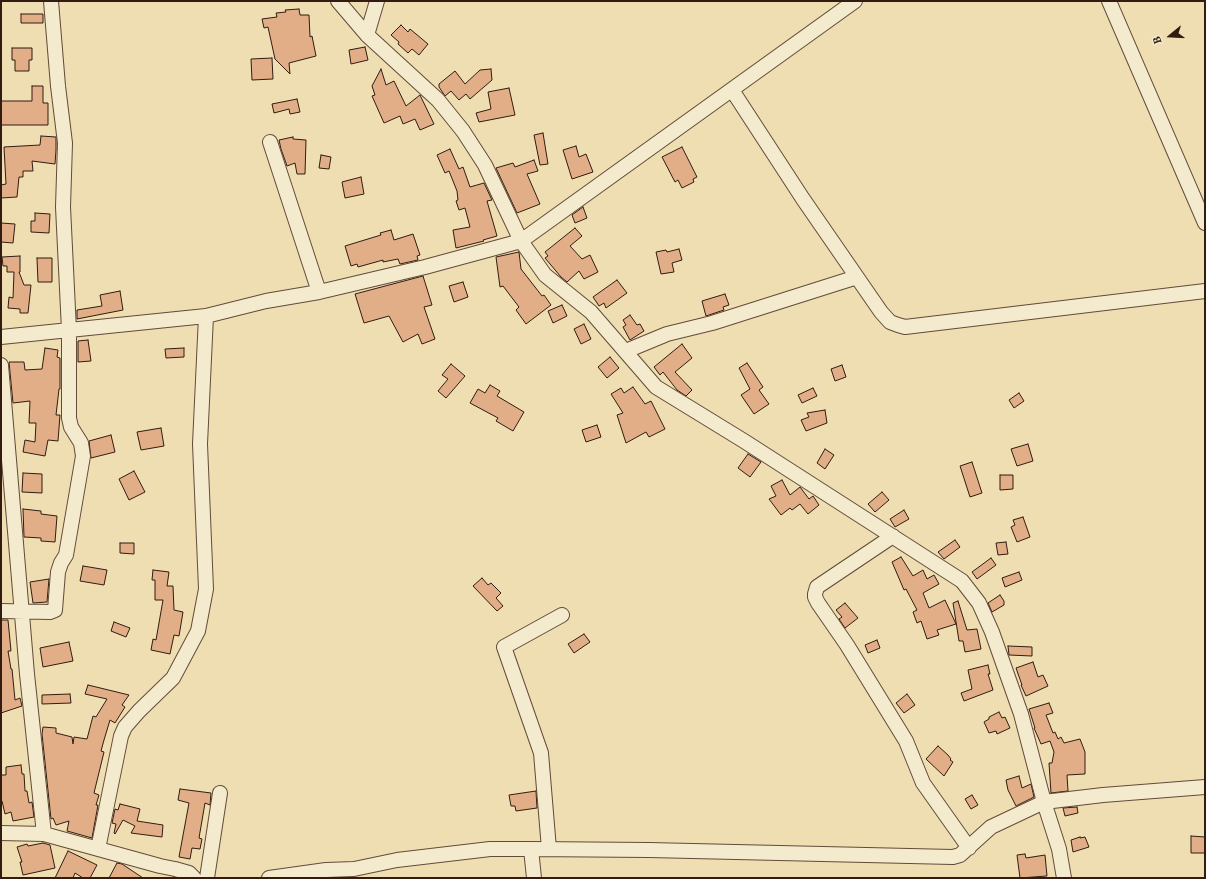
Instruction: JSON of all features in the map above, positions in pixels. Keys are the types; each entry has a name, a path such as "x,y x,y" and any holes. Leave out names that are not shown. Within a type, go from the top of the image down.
{"street":[{"path":"1,610 50,612 55,610 58,572 66,555 83,456 80,443 71,427 69,418 69,330 63,207 65,142 58,86 51,1"},
{"path":"338,1 367,36 438,100 462,131 484,165 521,241 545,275 591,312 656,387 744,441 962,581 979,603 992,632 1021,714 1044,802 1059,849 1064,878"},
{"path":"367,36 377,1"},
{"path":"1,337 206,316 266,301 319,292 425,267 521,241 855,1"},
{"path":"1109,1 1205,223"},
{"path":"732,90 803,200 881,312 890,322 898,326 905,327 1205,291"},
{"path":"270,142 319,292"},
{"path":"626,351 667,334 712,323 857,277"},
{"path":"98,849 121,736 125,727 173,678 198,631 206,589 200,444 206,316"},
{"path":"1,365 21,612 44,834"},
{"path":"893,536 817,587 815,597 847,645 906,741 923,783 969,848"},
{"path":"549,849 541,753 504,647 562,615"},
{"path":"269,878 326,870 354,869 397,860 483,850 649,850 946,858 960,855 991,827 1044,802 1104,795 1205,788"},
{"path":"207,878 220,793"},
{"path":"1,833 44,834 175,869 189,874 194,878"},
{"path":"531,849 534,878"}],"building":[{"path":"299,9 300,15 309,15 310,37 312,36 316,56 289,63 290,74 275,59 268,27 264,28 262,19 277,17 276,13 286,12 285,10"},
{"path":"21,14 43,14 43,23 21,23"},
{"path":"401,25 408,32 410,29 428,44 419,55 412,49 408,53 391,35"},
{"path":"365,47 368,60 351,64 349,50"},
{"path":"12,48 32,48 32,60 29,60 29,71 15,71 15,60 12,60"},
{"path":"272,58 273,79 252,80 251,59"},
{"path":"381,69 386,85 394,81 406,106 420,95 434,124 420,130 415,119 403,124 400,116 384,123 372,96 375,95 372,86"},
{"path":"491,69 492,80 470,99 466,94 459,100 451,91 445,96 439,87 439,84 455,71 465,84 480,70"},
{"path":"32,86 43,86 43,103 48,103 48,125 1,125 1,101 32,101"},
{"path":"509,88 515,115 479,122 476,113 491,109 488,92"},
{"path":"297,99 300,112 290,114 289,109 274,113 272,104"},
{"path":"543,133 548,164 540,165 534,135"},
{"path":"41,136 56,137 55,164 32,161 33,171 23,171 23,177 19,177 17,197 1,198 1,185 6,184 4,147 40,145"},
{"path":"293,137 293,139 306,140 305,174 297,174 295,163 287,166 281,149 279,140"},
{"path":"576,146 579,157 586,154 593,172 572,179 563,150"},
{"path":"682,147 697,177 693,179 694,182 682,188 678,180 675,182 662,157"},
{"path":"450,149 459,169 463,167 470,187 484,183 492,200 487,201 497,236 456,248 453,230 470,227 465,208 459,210 456,201 458,200 457,191 449,171 445,173 437,155"},
{"path":"321,155 331,157 329,169 319,168"},
{"path":"534,160 538,171 527,174 540,204 517,213 496,168 513,163 515,167"},
{"path":"361,177 364,194 345,198 342,182"},
{"path":"583,207 587,218 575,223 572,215"},
{"path":"35,213 50,214 49,233 31,232 31,221 35,221"},
{"path":"1,223 15,224 13,243 1,242"},
{"path":"575,228 582,236 570,246 582,259 590,255 598,272 584,279 579,271 567,282 545,258 548,256 545,252"},
{"path":"391,230 394,240 413,234 420,255 417,256 418,260 400,264 398,259 383,262 383,260 358,267 357,264 351,266 345,246 381,235 380,233"},
{"path":"679,249 682,260 672,263 674,272 661,274 656,252 666,250 667,252"},
{"path":"519,252 521,269 551,305 526,324 516,310 519,307 503,286 500,287 496,257"},
{"path":"20,256 19,272 24,285 31,285 28,313 20,313 20,309 8,308 9,297 13,298 14,272 7,272 7,266 3,266 2,257"},
{"path":"37,258 52,258 52,282 38,282"},
{"path":"423,276 432,305 424,307 435,339 422,344 418,334 403,342 389,316 364,323 355,294"},
{"path":"617,280 627,293 606,308 604,303 599,306 593,297"},
{"path":"463,282 468,297 454,302 449,286"},
{"path":"120,291 123,310 77,319 77,310 102,306 100,295"},
{"path":"725,294 729,305 723,307 724,310 706,316 702,301"},
{"path":"562,305 567,316 553,323 548,311"},
{"path":"630,315 637,325 640,324 644,331 630,340 623,327 626,325 623,320"},
{"path":"584,324 591,339 581,344 574,329"},
{"path":"88,340 91,361 78,362 78,341"},
{"path":"682,344 692,358 675,372 692,390 686,396 677,390 663,372 660,375 654,367"},
{"path":"45,348 58,350 57,357 60,358 60,389 56,415 60,415 58,441 48,440 45,456 23,452 25,440 35,442 36,423 29,423 30,401 13,403 9,362 24,362 25,370 42,369"},
{"path":"184,348 184,357 166,358 165,349"},
{"path":"610,357 619,368 607,378 598,367"},
{"path":"747,363 763,387 759,390 769,404 754,414 741,395 750,389 739,368"},
{"path":"451,364 465,376 446,398 438,391 448,379 442,375"},
{"path":"842,365 846,377 835,381 831,369"},
{"path":"490,385 500,391 497,396 524,412 513,431 496,421 498,418 470,403 478,389 485,393"},
{"path":"633,387 645,404 651,401 665,429 649,437 646,432 626,443 617,415 623,413 611,394 621,388 624,393"},
{"path":"813,388 817,396 802,403 798,395"},
{"path":"1019,393 1024,401 1014,408 1009,400"},
{"path":"825,410 827,423 806,431 801,420 809,417 807,413"},
{"path":"597,425 601,437 586,442 582,430"},
{"path":"161,428 164,446 141,450 137,432"},
{"path":"111,435 115,452 91,458 89,441"},
{"path":"1028,444 1033,461 1017,466 1011,449"},
{"path":"825,449 834,455 825,469 817,463"},
{"path":"748,454 761,462 750,477 738,468"},
{"path":"972,462 982,493 970,497 960,466"},
{"path":"134,471 145,492 129,500 119,479"},
{"path":"23,473 42,474 42,493 22,492"},
{"path":"1000,475 1013,475 1013,489 1000,490"},
{"path":"782,480 790,495 800,487 809,499 813,496 819,505 808,514 800,504 792,510 790,508 781,515 769,499 776,496 771,486"},
{"path":"882,492 889,500 875,512 868,504"},
{"path":"23,509 41,511 41,514 57,516 55,542 41,541 41,538 24,537"},
{"path":"904,510 909,519 895,527 890,519"},
{"path":"1023,517 1030,537 1017,542 1011,527 1015,525 1013,520"},
{"path":"955,540 960,547 944,559 938,552"},
{"path":"1006,542 1008,554 998,555 996,543"},
{"path":"120,543 134,543 134,554 120,553"},
{"path":"901,557 913,576 923,570 927,579 934,575 939,584 923,593 929,608 945,600 956,624 937,630 939,635 927,639 921,621 917,623 913,612 917,610 906,589 904,590 892,562"},
{"path":"991,558 996,565 977,579 972,572"},
{"path":"83,566 107,570 104,585 80,581"},
{"path":"153,570 169,572 167,586 173,586 174,610 183,612 179,636 174,635 170,654 151,650 153,639 156,640 163,600 155,600 155,580 152,580"},
{"path":"1019,572 1022,580 1005,587 1002,578"},
{"path":"482,578 488,585 491,583 501,593 496,598 503,606 497,611 473,586"},
{"path":"49,579 47,602 33,603 30,582"},
{"path":"1000,595 1004,601 1004,605 992,612 988,603"},
{"path":"958,601 967,630 977,629 981,649 965,652 963,641 959,641 953,603"},
{"path":"845,603 858,618 845,628 839,619 842,617 836,610"},
{"path":"1,620 8,620 11,651 8,651 12,669 15,700 20,698 22,706 1,713"},
{"path":"114,622 130,628 126,637 111,631"},
{"path":"584,634 590,642 574,653 568,644"},
{"path":"877,640 880,648 868,653 865,645"},
{"path":"69,642 73,661 43,667 40,648"},
{"path":"1008,646 1032,647 1032,656 1009,655"},
{"path":"1033,662 1038,677 1043,675 1048,686 1026,696 1016,668"},
{"path":"988,665 990,674 988,674 993,690 964,701 961,693 972,689 968,670"},
{"path":"88,685 129,695 122,705 125,707 115,723 110,720 101,751 104,752 94,793 99,795 96,805 98,805 92,838 67,831 69,821 56,825 53,818 51,819 42,734 43,727 56,728 56,733 72,737 73,744 74,737 87,739 93,716 96,717 107,699 85,694"},
{"path":"70,694 71,703 42,704 42,695"},
{"path":"907,694 915,705 904,713 896,703"},
{"path":"1049,703 1053,713 1046,715 1053,733 1055,732 1058,739 1061,737 1064,743 1080,739 1085,752 1085,774 1067,775 1068,791 1051,793 1049,763 1052,763 1054,752 1050,741 1041,744 1034,728 1029,709"},
{"path":"999,712 1002,718 1005,717 1010,728 997,734 996,731 989,733 984,722 989,719 989,717"},
{"path":"938,746 953,762 944,776 926,759"},
{"path":"21,765 22,774 24,774 25,791 27,791 29,803 32,802 34,817 13,821 11,812 5,814 1,801 1,775 6,775 6,767"},
{"path":"1019,776 1022,788 1031,784 1034,797 1016,806 1008,790 1006,780"},
{"path":"180,789 211,793 210,805 205,803 199,838 202,839 200,849 192,848 190,859 179,857 189,803 178,800"},
{"path":"536,791 537,808 516,811 515,806 511,806 509,795"},
{"path":"972,795 978,805 971,809 965,799"},
{"path":"120,804 140,809 137,821 163,825 162,837 131,833 135,826 123,820 115,834 116,824 112,823 115,809 118,810"},
{"path":"1077,807 1078,813 1065,816 1063,808"},
{"path":"1191,836 1205,837 1205,853 1191,853"},
{"path":"1085,837 1089,847 1073,852 1071,840"},
{"path":"43,843 50,845 55,868 23,875 20,862 22,862 17,847 27,844 28,846"},
{"path":"68,851 97,865 90,878 83,878 75,873 73,878 55,878"},
{"path":"1025,854 1026,858 1045,855 1047,876 1020,878 1017,855"},
{"path":"117,863 122,864 143,878 109,878"}]}
